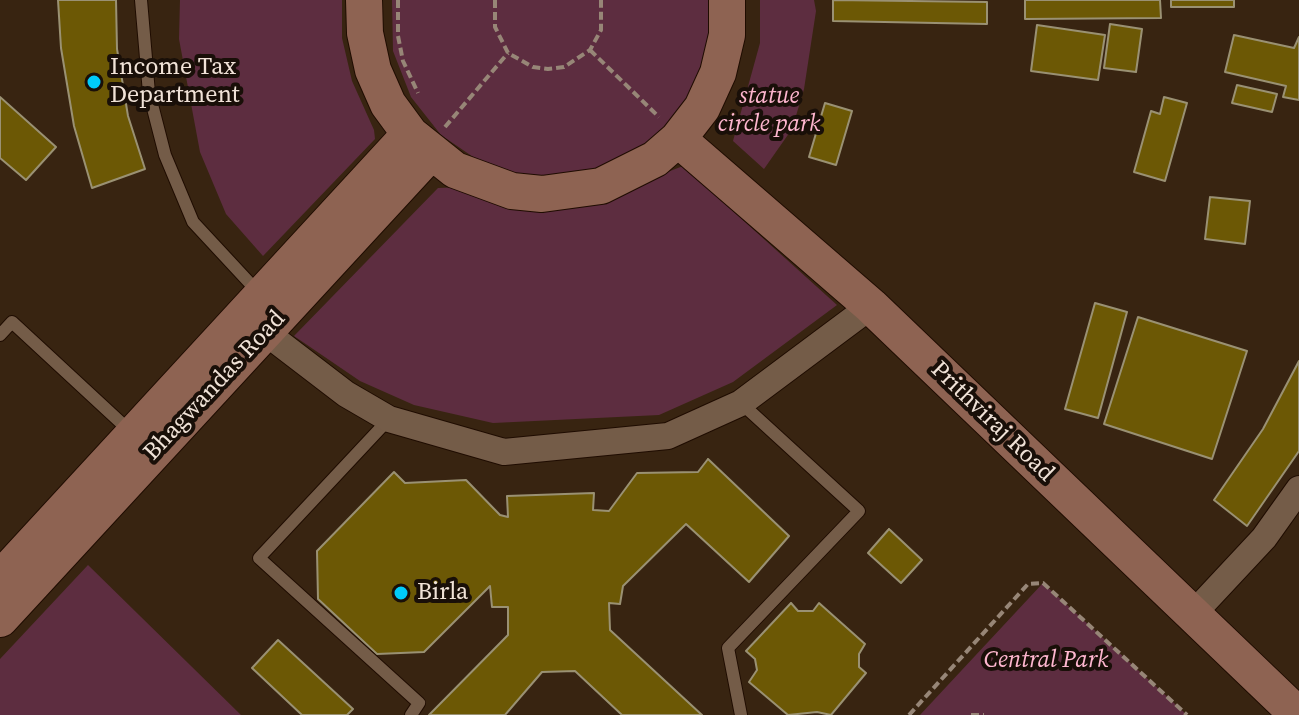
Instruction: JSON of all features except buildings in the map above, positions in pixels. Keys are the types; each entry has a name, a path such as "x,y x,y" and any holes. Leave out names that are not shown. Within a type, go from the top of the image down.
{"street":[{"path":"364,0 365,33 373,70 388,104 435,134 455,170 512,191 572,193 629,174 664,125 702,108 718,73 727,35 727,0"},
{"name":"Prithviraj Road","path":"664,125 871,306 1193,614 1292,697"},
{"name":"Bhagwandas Road","path":"0,619 269,313 435,134"},
{"path":"269,313 346,394 389,419 504,452 668,436 741,403 871,306"},
{"name":"Bhagwandas Road","path":"0,579 132,433 269,313"},
{"path":"1193,614 1264,538 1299,489"}],"lane":[{"path":"141,0 149,93 165,155 193,222 269,313"},
{"path":"0,311 132,433"},
{"path":"0,335 12,322"},
{"path":"741,403 859,511 728,648 741,715"},
{"path":"389,419 259,558 419,703 411,715"}],"path":[{"path":"398,0 398,36 403,61 420,97"},
{"path":"495,0 495,27 508,53 533,67 548,69 564,67 590,50 601,30 601,0"},
{"path":"590,50 664,125"},
{"path":"435,134 508,53"},
{"path":"909,715 1028,584 1043,583 1187,715"},
{"path":"971,715 984,715"}],"green space":[{"path":"180,0 342,0 342,38 352,81 375,139 263,256 226,214 200,152 179,39"},
{"path":"392,0 709,0 710,32 703,69 687,103 664,132 624,161 577,176 529,177 482,163 441,135 411,97 393,51"},
{"name":"statue circle park","path":"760,0 814,0 816,11 804,89 792,129 764,169 733,141 760,43"},
{"path":"683,166 837,305 733,382 659,415 493,423 414,405 360,381 294,336 438,188 647,180"},
{"path":"88,565 241,715 0,715 0,659"},
{"name":"Central Park","path":"1043,583 1187,715 920,715"}],"place":[{"name":"Income Tax Department","path":"94,82"},
{"name":"Birla","path":"401,593"}]}
